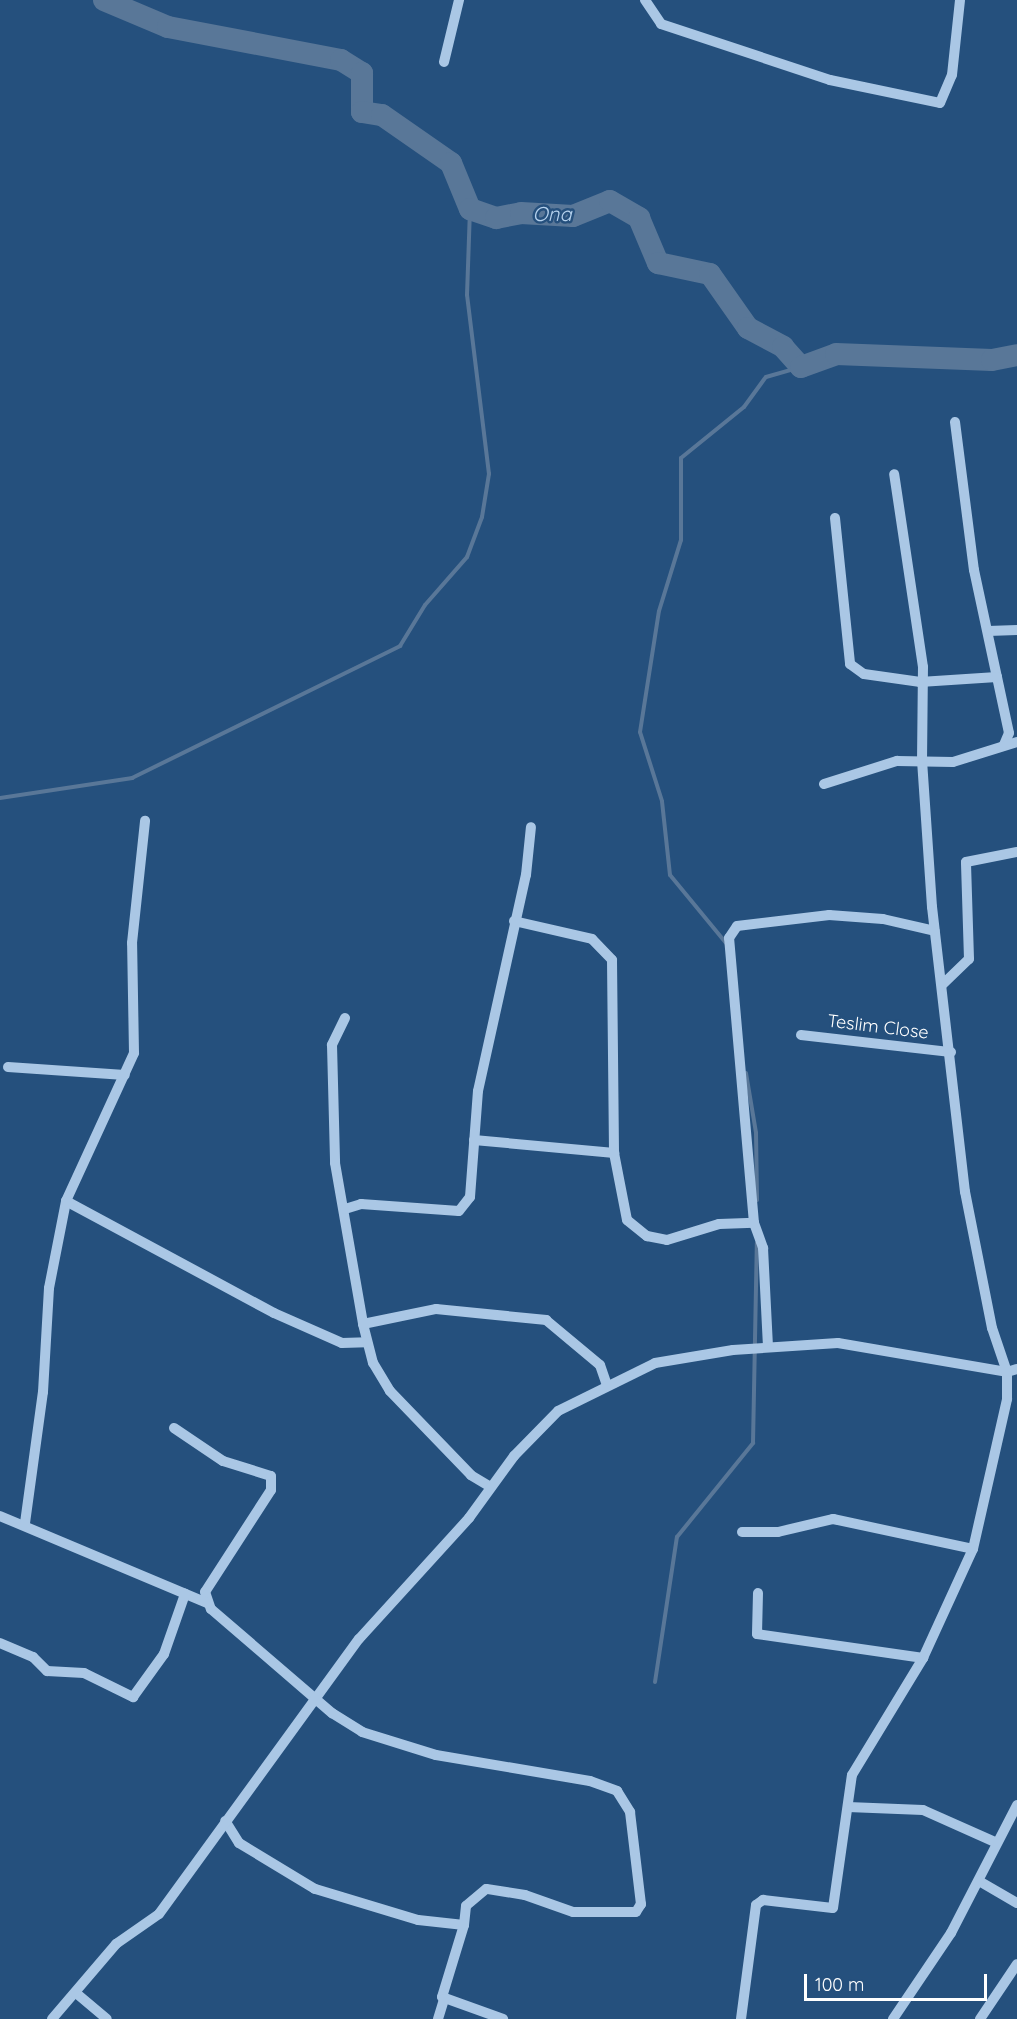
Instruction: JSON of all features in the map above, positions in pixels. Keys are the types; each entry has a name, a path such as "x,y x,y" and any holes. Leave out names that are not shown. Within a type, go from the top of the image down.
{"street":[{"path":"444,62 459,0"},
{"path":"645,0 661,24 830,80 940,103 952,75 960,0"},
{"path":"955,422 974,570 1009,733 1004,745"},
{"path":"741,2019 756,1905 768,1900 832,1910 852,1775 923,1658 973,1549 1012,1371 992,1328 965,1192 943,984 934,931 922,761 920,682 923,668 894,474"},
{"path":"835,518 850,664 864,674 920,682 997,677"},
{"path":"988,631 1017,630"},
{"path":"824,784 897,761 953,762 1017,742"},
{"path":"25,1523 43,1392 49,1288 66,1201 134,1053 132,943 145,822"},
{"path":"345,1209 361,1204 459,1211 470,1197 478,1091 526,874 531,826"},
{"path":"943,984 969,958 966,862 1017,852"},
{"path":"768,1347 763,1248 754,1222 729,938 737,926 829,915 883,919 934,931"},
{"path":"514,921 592,939 612,960 614,1153 627,1220 647,1236 668,1240 719,1224 754,1222"},
{"path":"345,1018 332,1045 335,1163 345,1209 345,1241 366,1342 390,1390 471,1475 489,1486"},
{"name":"Teslim Close","path":"801,1035 951,1052"},
{"path":"8,1067 125,1075"},
{"path":"474,1140 614,1153"},
{"path":"66,1201 274,1313 342,1343 366,1342"},
{"path":"363,1323 436,1309 546,1320 600,1365 607,1385"},
{"path":"52,2019 116,1944 159,1914 315,1698 435,1550 469,1518 489,1486 558,1411 655,1363 693,1354 768,1347 863,1345 1012,1371"},
{"path":"174,1428 223,1461 271,1476 271,1490 213,1576 207,1603"},
{"path":"0,1516 25,1523 207,1603 348,1724 389,1742 590,1781 622,1795 641,1878 636,1912 573,1912 525,1895 486,1889 466,1906 464,1925 441,1987 444,1999 438,2019"},
{"path":"742,1532 778,1532 833,1520 973,1549"},
{"path":"758,1593 757,1634 923,1658"},
{"path":"0,1643 33,1657 47,1671 84,1673 133,1697 164,1654 185,1594"},
{"path":"893,2019 937,1958 979,1881 995,1842 1017,1805"},
{"path":"848,1807 923,1810 995,1842"},
{"path":"225,1821 239,1843 315,1888 384,1912 464,1925"},
{"path":"979,1881 1017,1903"},
{"path":"980,2019 1017,1964"},
{"path":"1008,1979 1017,1986"},
{"path":"76,1993 107,2019"},
{"path":"444,1999 503,2019"}],"waterway":[{"name":"Ona","path":"104,0 168,27 341,60 362,73 362,112 382,115 451,163 470,209 496,218 521,213 573,216 610,201 639,218 658,263 710,274 748,328 783,347 801,367 836,354 992,360 1017,355"},
{"path":"0,798 132,778 400,646 425,605 467,557 482,517 489,474 467,295 470,209"},
{"path":"726,943 670,875 662,801 640,732 659,611 681,540 681,458 744,407 766,377 801,367"},
{"path":"746,1073 756,1133 757,1200"},
{"path":"655,1682 677,1537 753,1443 757,1243"}]}
